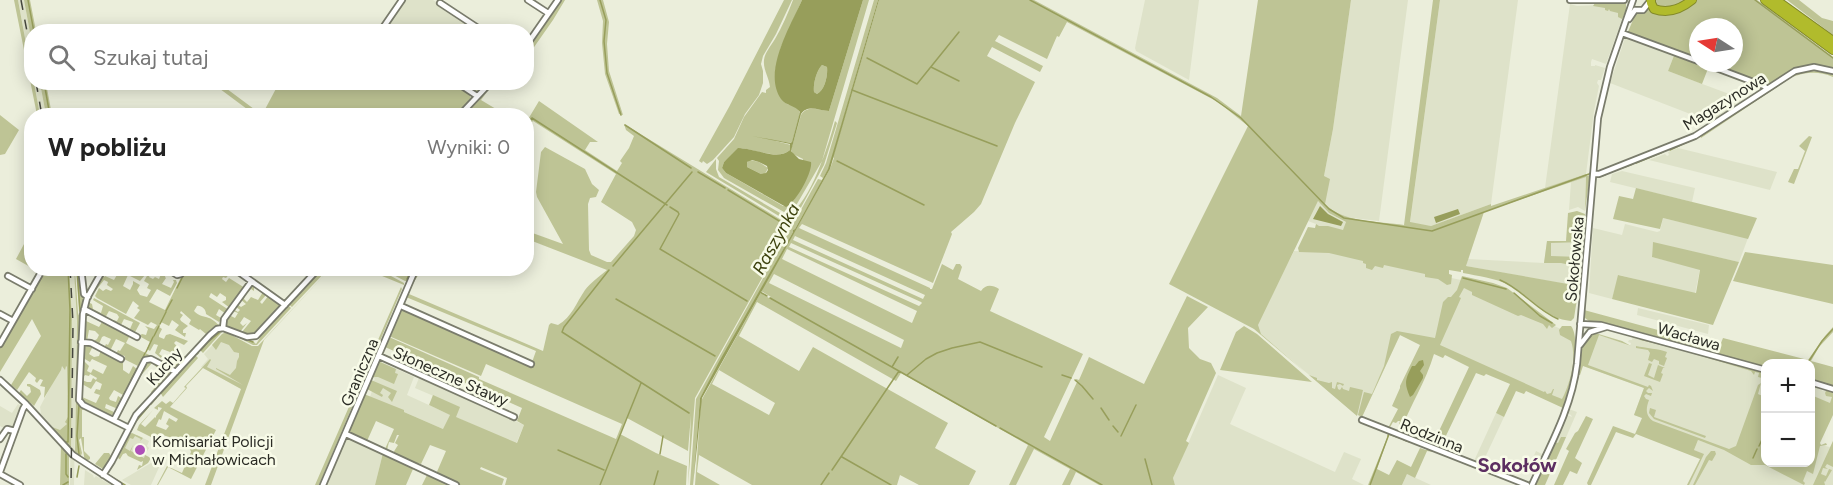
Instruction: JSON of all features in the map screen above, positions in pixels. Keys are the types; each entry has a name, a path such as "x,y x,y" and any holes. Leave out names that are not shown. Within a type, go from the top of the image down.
{"highway":[{"path":"1651,0 1654,9 1665,11 1679,8 1692,0"},
{"path":"1765,0 1833,50"},
{"path":"1776,0 1833,41"}],"street":[{"path":"386,24 402,0"},
{"path":"528,0 548,13"},
{"path":"534,34 558,0"},
{"path":"1570,0 1624,0 1643,10 1651,0"},
{"path":"440,3 472,24"},
{"name":"Sokołowska","path":"1532,485 1571,397 1576,374 1593,174 1602,98 1623,25 1633,5"},
{"path":"1623,31 1689,57"},
{"name":"Magazynowa","path":"1593,174 1599,174 1686,140 1705,130 1792,72 1802,68 1818,67 1833,71"},
{"path":"1727,72 1767,89"},
{"path":"468,90 477,96"},
{"path":"466,108 483,90"},
{"path":"8,276 32,289"},
{"path":"0,344 39,276"},
{"path":"82,276 84,294 89,296"},
{"path":"100,276 84,309 80,402 129,428"},
{"path":"243,276 285,305"},
{"path":"223,328 247,337 255,337 312,276"},
{"name":"Graniczna","path":"323,485 413,276"},
{"name":"Kuchy","path":"103,475 136,415 212,333 223,328 224,319 251,282"},
{"path":"400,306 531,364"},
{"path":"84,309 137,337"},
{"path":"0,314 13,321"},
{"name":"Wacława","path":"1580,324 1594,329 1606,327"},
{"name":"Wacława","path":"1580,324 1595,324 1761,369"},
{"path":"1579,347 1585,336 1594,329"},
{"path":"81,342 91,343 121,359"},
{"name":"Słoneczne Stawy","path":"379,356 514,417"},
{"path":"114,420 144,361 151,359 176,372"},
{"path":"0,381 26,404 73,455 119,485"},
{"path":"1815,384 1833,389"},
{"path":"20,485 0,473 26,404"},
{"name":"Rodzinna","path":"1362,420 1527,485"},
{"path":"0,439 7,429 15,431"},
{"path":"345,434 456,485"}],"shaded area":[{"path":"14,0 18,0 24,33 24,50"},
{"path":"18,0 24,0 28,24 24,24 24,32"},
{"path":"24,0 30,0 35,24 28,24"},
{"path":"404,0 433,0 470,24 387,24"},
{"path":"559,0 565,0 534,47 534,38"},
{"path":"597,0 603,0 609,22 607,44 609,71 623,115 619,114 605,74 602,43 603,21"},
{"path":"784,0 792,0 763,56 761,64 763,83 759,95 745,114 734,137 713,160 707,164 703,161 702,163 699,161"},
{"path":"793,0 802,0 781,47 775,72 787,104 797,107 800,113 792,143 772,140 791,145 790,150 773,154 742,148 724,162 722,168 726,173 783,206 791,205 797,195 803,159 793,154 791,150 801,115 810,109 829,111 863,0 869,0 822,161 794,209 784,212 724,178 718,170 717,158 734,139 744,117 762,92 766,93 770,87 764,60"},
{"path":"802,0 863,0 829,111 807,109 801,114 791,151 799,159 811,162 811,167 798,194 786,207 726,173 722,168 724,162 738,148 772,154 785,153 790,150 790,144 752,136 792,142 800,112 781,99 776,88 775,76 780,49","holes":["822,65 827,67 826,78 824,86 817,94 814,92 815,82","752,160 767,166 766,173 761,174 747,167 747,162"]},
{"path":"874,0 878,0 829,168 823,178 820,176 826,163"},
{"path":"878,0 830,169 702,398 693,485 700,398 828,169"},
{"path":"879,0 1034,0 1217,98 1241,116 1258,0 1351,0 1324,176 1330,179 1325,204 1341,215 1351,218 1404,225 1433,0 1440,0 1410,222 1431,226 1491,204 1491,206 1586,174 1590,175 1585,211 1586,177 1484,212 1466,266 1579,286 1574,318 1571,321 1551,316 1509,285 1463,273 1463,270 1461,272 1449,270 1449,274 1452,275 1451,284 1447,285 1438,279 1425,277 1425,274 1384,265 1383,268 1375,266 1372,270 1366,268 1363,261 1329,253 1299,252 1298,248 1308,227 1315,228 1316,224 1343,230 1346,222 1329,213 1318,201 1258,325 1261,334 1306,373 1254,329 1169,284 1248,126 1218,102 1067,22 1059,37 1057,36 1047,59 999,35 995,41 1043,66 1040,72 992,47 987,56 1035,82 981,204 951,232 933,283 802,224 799,228 930,289 932,289 942,264 953,270 956,264 960,264 962,267 958,279 981,291 989,286 999,289 990,311 1083,354 1044,437 1050,441 1077,382 1075,381 1079,380 1089,357 1144,384 1187,296 1208,307 1188,328 1189,348 1200,359 1211,363 1216,373 1186,441 1189,443 1173,478 1175,485 1099,485 1076,472 1070,485 1062,485 1070,469 1034,449 1016,485 1009,485 1028,445 901,373 896,381 757,302 739,336 799,371 813,347 948,423 935,448 976,471 969,485 919,485 900,475 897,485 752,485 699,455 697,472 720,485 695,485 701,401 760,294 771,297 761,291 830,169","holes":["795,236 925,295 923,299 793,240","791,243 922,303 919,306 789,247","787,249 917,311 912,323 782,259","774,274 904,340 901,348 769,283","719,370 775,403 769,415 712,384"]},
{"path":"1145,0 1199,0 1189,80 1136,51"},
{"path":"1351,0 1408,0 1379,221 1344,217 1325,204 1324,176"},
{"path":"1440,0 1518,0 1491,204 1431,226 1410,223"},
{"path":"1654,0 1690,0 1671,9 1655,6"},
{"path":"1695,0 1757,0 1833,57 1833,68 1819,65 1806,66 1771,83 1764,84 1731,72 1743,72 1743,18 1689,18 1689,57 1627,34 1636,13 1643,12 1648,7 1654,12"},
{"path":"1787,0 1799,0 1822,18 1833,21 1833,35"},
{"path":"1595,3 1626,3 1622,19 1618,17 1618,13 1593,6"},
{"path":"1570,4 1599,5 1625,11 1606,64 1592,59 1591,62 1591,66 1605,68 1601,80 1597,83 1599,86 1586,174 1545,188"},
{"path":"1626,35 1644,44 1675,53 1668,71 1745,100 1711,122 1610,83"},
{"path":"1675,53 1689,58 1689,72 1707,72 1702,84 1668,71"},
{"path":"822,65 827,67 826,78 824,86 817,94 814,92 815,82"},
{"path":"1813,69 1833,73 1833,77 1812,73 1792,77 1701,138 1700,135 1793,74"},
{"path":"32,90 35,90 39,108 36,108"},
{"path":"35,90 41,90 45,108 39,108"},
{"path":"41,90 47,90 51,108 45,108"},
{"path":"221,90 228,90 253,108 246,108"},
{"path":"275,90 462,90 471,98 462,108 266,108"},
{"path":"487,92 481,100 494,108 472,108"},
{"path":"539,101 598,142 590,142 585,150 617,171 634,136 626,130 624,124 791,226 695,398 688,485 691,415 688,451 627,418 620,434 687,466 686,485 505,485 507,478 481,467 480,469 504,479 502,485 459,485 436,474 446,451 430,445 421,464 418,463 416,466 393,453 398,445 395,443 399,435 394,443 389,442 387,450 385,449 394,429 376,421 367,441 349,431 364,394 443,429 450,415 429,405 433,395 460,407 456,417 517,443 524,425 517,421 522,408 385,347 389,337 616,439 622,424 486,364 481,376 389,336 399,312 404,310 531,365 536,351 406,297 415,276 418,276 409,294 543,351 549,325 551,323 558,325 567,318 587,287 607,270 534,242 534,234 563,244 536,192 541,152 545,147 585,169 592,184 599,190 596,197 590,198 588,204 591,255 611,262 634,236 636,230 632,222 601,202 616,174 534,122 534,109"},
{"path":"0,115 19,130 5,154 0,155"},
{"path":"835,121 837,123 824,165 792,224 706,172 716,159 719,177 780,213 789,214 797,208 811,186"},
{"path":"1809,136 1812,137 1794,184 1788,182 1794,169 1798,169 1805,151 1799,146"},
{"path":"1678,148 1777,172 1770,190 1649,160 1665,154 1667,156 1668,152"},
{"path":"750,160 759,162 768,168 765,174 747,167 746,163"},
{"path":"1622,171 1695,188 1692,202 1610,182 1612,174"},
{"path":"1586,176 1585,211 1578,207 1569,210 1571,182"},
{"path":"818,179 822,180 819,186 700,398 693,485 690,485 696,399"},
{"path":"1636,188 1757,218 1748,239 1663,218 1660,229 1613,219 1619,196 1633,199"},
{"path":"1318,201 1329,213 1347,223 1344,232 1316,226 1308,221"},
{"path":"1320,206 1328,214 1343,222 1341,226 1313,219"},
{"path":"1458,209 1460,214 1436,223 1434,217"},
{"path":"1577,211 1585,214 1583,242 1551,243 1551,256 1580,257 1582,247 1579,282 1577,282 1579,267 1561,263 1544,263 1547,241 1566,241 1568,213"},
{"path":"1663,218 1748,238 1739,262 1653,243 1652,257 1700,269 1695,294 1619,275 1612,299 1589,293 1593,228 1622,235 1625,224 1657,232 1660,231"},
{"path":"1547,241 1583,242 1579,282 1576,286 1466,266 1468,259 1544,263"},
{"path":"1653,242 1739,262 1713,325 1612,299 1618,275 1696,293 1700,270 1652,257"},
{"path":"24,244 24,264 16,259"},
{"path":"1294,251 1329,252 1461,280 1460,284 1561,329 1575,337 1571,377 1564,401 1400,335 1362,417 1355,414 1255,329"},
{"path":"1745,252 1833,265 1833,304 1733,281"},
{"path":"41,276 69,276 72,317 71,450 52,427 60,430 67,424 65,422 68,417 67,367 65,370 62,366 44,398 45,387 40,386 43,380 40,379 37,383 36,378 29,372 17,390 11,385 41,336 32,319 0,372 0,348"},
{"path":"69,276 75,276 77,310 74,485 70,485 72,317"},
{"path":"74,276 80,318 77,399 84,410 82,410 82,437 84,437 84,451 90,457 85,462 81,438 79,440 82,453 80,458 75,454 77,321"},
{"path":"76,276 81,276 86,297 81,315"},
{"path":"103,276 114,280 116,276 128,276 123,286 130,290 133,281 140,285 137,290 140,295 147,297 151,290 147,288 149,284 144,281 147,276 159,279 160,276 165,276 162,284 171,288 173,280 176,280 177,283 170,296 157,289 149,302 165,310 182,276 228,276 222,279 226,282 229,278 245,288 247,286 230,308 222,302 226,300 226,297 220,293 217,297 211,293 209,297 229,310 226,314 219,309 216,315 221,318 225,315 219,322 206,314 203,308 197,306 194,311 196,313 219,325 206,334 189,324 191,320 181,311 183,315 180,319 188,326 183,330 183,333 186,333 185,337 175,330 179,325 172,320 169,326 161,322 159,327 162,329 159,337 164,339 170,334 188,341 184,345 176,341 174,343 181,351 179,355 186,356 175,369 166,364 170,352 162,349 159,354 161,358 155,353 158,345 154,344 150,351 147,349 150,342 139,336 146,335 148,329 145,326 154,329 157,325 151,322 148,325 134,318 140,310 137,308 139,306 133,301 126,314 97,298 95,296 99,288 103,291 113,289 104,280 93,294"},
{"path":"130,276 144,276 140,281"},
{"path":"314,276 321,276 292,307 288,304"},
{"path":"323,276 264,340 211,485 205,485 241,389 203,368 170,407 216,430 191,479 168,467 157,485 167,466 182,473 191,452 190,449 160,433 155,439 137,430 139,425 153,410 141,424 145,427 156,418 162,408 158,407 158,410 154,408 162,401 166,404 170,401 173,403 186,388 184,387 210,359 207,367 243,385 216,369 230,375 236,368 239,357 239,353 234,352 229,345 221,342 216,350 212,345 222,334 226,332 252,346 258,346","holes":["164,411 178,419 176,422 169,418 166,424 169,426 166,430 156,426"]},
{"path":"382,276 391,276 404,285"},
{"path":"395,276 410,276 408,281"},
{"path":"1462,276 1507,288 1556,325 1552,328 1549,325 1547,329 1543,324 1521,315 1518,316 1472,295 1472,292 1464,288 1440,345 1545,391 1547,394 1554,389 1552,395 1562,399 1570,379 1573,348 1571,341 1560,335 1559,330 1562,326 1571,326 1574,333 1575,353 1571,378 1563,408 1526,391 1524,394 1516,391 1504,417 1496,413 1510,384 1486,374 1484,376 1476,373 1443,442 1441,448 1445,451 1432,446 1469,367 1445,355 1443,358 1434,354 1400,432 1404,435 1399,433 1400,421 1393,422 1389,429 1384,427 1388,428 1398,409 1392,406 1420,345 1400,335 1362,417 1358,415 1364,392 1372,394 1384,366 1391,334 1397,331 1435,338 1443,302 1457,290"},
{"path":"251,285 254,286 254,291 251,289 246,291"},
{"path":"401,287 319,485 315,485"},
{"path":"246,292 244,299 247,302 251,297 258,300 263,292 266,295 260,302 262,304 269,295 283,305 255,334 248,335 242,332 251,321 244,317 240,323 243,326 247,323 240,332 225,326 225,320 229,315 235,318 238,313 233,311 230,313 233,309 238,312 240,310 235,306 237,304 241,307 246,304 240,299"},
{"path":"94,298 140,323 134,334 122,327 123,325 130,329 133,322 124,319 120,327 112,322 117,321 119,317 117,314 109,311 105,318 89,310 88,302 92,304 93,309 101,313 103,306 93,300"},
{"path":"287,304 291,308 257,345 226,331 222,332 203,353 199,349 214,335 224,330 256,344 260,338 254,338"},
{"path":"1638,308 1709,325 1708,334 1637,315"},
{"path":"1584,310 1706,343 1703,349 1606,323 1589,321 1585,318"},
{"path":"86,313 86,321 99,327 102,322 99,318 130,335 126,343 157,359 147,357 138,366 124,359 125,356 116,354 125,343 116,339 110,351 104,348 111,339 104,336 99,344 92,342 99,335 89,330 87,341 84,340"},
{"path":"1244,326 1257,334 1312,382 1220,370 1236,332"},
{"path":"1833,327 1833,332 1819,347 1812,359 1809,359"},
{"path":"227,333 252,347 254,354 241,389 201,367 208,359 204,354 222,335"},
{"path":"1595,333 1630,346 1631,343 1628,342 1633,336 1761,371 1761,467 1815,467 1815,386 1823,391 1833,391 1833,406 1816,444 1830,447 1833,441 1833,485 1687,485 1703,454 1694,450 1698,440 1707,442 1634,415 1644,388 1581,365"},
{"path":"1595,333 1631,346 1599,335 1588,365 1648,387 1651,386 1653,391 1649,388 1646,391 1652,393 1651,396 1646,394 1644,396 1649,400 1647,411 1653,421 1729,449 1736,446 1758,385 1761,383 1758,394 1761,395 1761,465 1751,465 1724,450 1698,440 1694,450 1704,454 1687,485 1700,459 1636,434 1633,438 1616,432 1591,485 1588,485 1613,426 1635,434 1642,418 1634,415 1644,388 1583,366 1578,375 1583,345"},
{"path":"1639,337 1761,370 1761,378 1758,377 1759,373 1755,372 1754,375 1751,371 1640,340"},
{"path":"1723,338 1804,359 1761,359 1761,366 1717,353"},
{"path":"84,345 93,346 89,354 94,357 99,356 101,350 123,361 123,370 129,374 133,366 138,370 125,391 125,396 114,390 109,398 116,402 118,396 123,399 118,409 106,404 105,408 114,412 112,416 84,403 82,397 96,403 100,395 94,393 96,389 100,390 102,384 96,381 91,389 82,384 82,380 91,382 93,378 96,380 97,378 90,374 85,375 82,379 84,361 89,366 87,371 91,373 93,369 103,374 107,366 92,359 90,362 83,358"},
{"path":"1636,346 1667,352 1664,366 1654,359 1652,362 1648,360 1650,353 1648,350 1636,348"},
{"path":"194,354 198,358 163,397 160,392"},
{"path":"148,360 171,370 172,373 152,394 151,392 165,375 152,363 136,381 129,394 130,397 123,406 145,361"},
{"path":"1423,360 1424,365 1420,371 1423,378 1410,397 1406,385 1408,375 1412,366"},
{"path":"378,361 396,369 395,373 398,374 394,384 378,377 372,377"},
{"path":"379,361 414,377 407,395 455,417 459,407 415,388 419,378 524,425 516,444 458,418 452,433 370,397 372,391 367,389 371,380 375,379 372,377"},
{"path":"1815,362 1833,367 1833,386 1815,380"},
{"path":"63,363 69,366 68,442 41,414 40,407"},
{"path":"1649,363 1652,364 1648,375 1654,378 1658,365 1665,368 1661,373 1663,374 1660,382 1644,376"},
{"path":"1218,375 1246,388 1230,424 1335,472 1344,452 1361,459 1352,479 1364,485 1175,485 1173,478"},
{"path":"1309,375 1317,380 1332,382 1332,388 1335,389 1337,382 1344,384 1343,386 1337,385 1340,390 1342,387 1349,391 1350,387 1363,390 1357,416"},
{"path":"371,380 397,391 392,402 388,397 391,393 383,388 380,393 382,397 367,389"},
{"path":"27,384 40,390 41,394 34,406 19,393 21,390 27,396 31,392"},
{"path":"1827,389 1833,390 1833,415 1820,443 1827,445 1820,446 1815,466 1815,397 1830,403 1832,397 1826,396 1825,393"},
{"path":"18,404 21,406 12,429 0,426 0,406 12,413"},
{"path":"1650,408 1656,410 1654,417 1706,436 1705,438 1654,419 1649,413"},
{"path":"1569,409 1577,412 1561,449 1553,445 1567,415 1572,417 1567,413"},
{"path":"1496,413 1504,417 1482,464 1474,461"},
{"path":"1586,416 1593,419 1575,458 1582,463 1577,474 1570,471 1563,485 1554,485 1569,451 1566,449"},
{"path":"129,434 143,438 140,441 141,439 135,436 133,439 130,438 125,448 130,451 133,445 131,451 144,458 145,455 151,458 148,463 137,470 139,465 142,466 143,461 128,456 126,453 123,454 121,460 118,458"},
{"path":"1387,434 1400,439 1389,435 1377,469 1389,475 1397,460 1411,467 1420,448 1426,450 1428,448 1433,452 1427,451 1415,478 1407,474 1402,485 1368,485 1387,438"},
{"path":"137,435 149,441 145,460 122,449 129,437"},
{"path":"347,437 383,453 375,485 326,485"},
{"path":"1561,437 1566,437 1545,485 1535,485 1554,442 1558,443"},
{"path":"1833,441 1833,467 1827,464 1825,467 1828,469 1823,468 1821,474 1826,476 1829,469 1832,470 1824,481 1825,485 1813,485"},
{"path":"61,446 69,456 69,485 60,485"},
{"path":"1536,451 1542,454 1533,473 1527,471"},
{"path":"1711,451 1715,451 1716,454 1712,461 1709,460 1693,485 1706,457"},
{"path":"104,453 109,453 112,458 103,469 95,464"},
{"path":"383,453 406,463 413,469 406,485 375,485"},
{"path":"156,460 161,463 151,485 131,485 122,480"},
{"path":"1769,467 1815,467 1813,474 1807,471 1803,481 1804,485"},
{"path":"85,470 94,478 96,476 111,485 84,485"},
{"path":"1407,474 1431,485 1402,485"},
{"path":"427,475 451,485 422,485"}],"waterway":[{"path":"28,0 32,24"},
{"path":"600,0 606,20 604,41 607,73 621,115"},
{"path":"1030,0 1211,97 1241,118 1329,209 1344,218 1432,231 1589,174"},
{"path":"1755,0 1833,58"},
{"path":"534,39 542,27"},
{"path":"867,58 917,84 959,32"},
{"path":"931,67 959,81"},
{"path":"1702,135 1777,86"},
{"path":"45,90 49,108"},
{"path":"852,90 997,146"},
{"path":"534,119 667,205"},
{"path":"625,125 691,168"},
{"path":"1670,150 1698,137"},
{"path":"1636,163 1663,152"},
{"path":"837,161 924,205"},
{"path":"1611,172 1633,164"},
{"path":"613,266 692,172"},
{"path":"698,172 725,188"},
{"path":"1601,176 1605,175"},
{"path":"728,190 789,227"},
{"path":"670,207 679,214 660,249 747,301"},
{"path":"609,270 562,332 689,413"},
{"path":"66,442 68,442 70,310 68,276"},
{"path":"78,276 80,311"},
{"path":"177,288 183,276"},
{"path":"1463,278 1506,289"},
{"path":"1500,280 1558,319"},
{"name":"Raszynka","path":"760,292 767,296"},
{"path":"1514,293 1540,316 1552,323"},
{"path":"770,298 996,426"},
{"path":"616,299 715,356"},
{"path":"166,311 172,300"},
{"path":"160,324 166,312"},
{"path":"154,336 159,326"},
{"path":"1810,359 1833,329"},
{"path":"208,342 219,333"},
{"path":"146,352 153,337"},
{"path":"240,337 253,342"},
{"path":"907,375 937,353 980,342 1042,367"},
{"path":"201,350 207,343"},
{"path":"140,364 145,353"},
{"path":"161,393 194,356"},
{"path":"892,367 898,357"},
{"path":"131,380 137,369"},
{"path":"832,470 899,371"},
{"path":"1062,375 1071,378"},
{"path":"1075,380 1093,399"},
{"path":"127,389 130,383"},
{"path":"600,485 641,383"},
{"path":"117,409 122,398"},
{"path":"151,404 156,398"},
{"path":"86,404 111,416"},
{"path":"79,405 77,436 79,454"},
{"path":"1121,436 1136,405"},
{"path":"137,420 148,407"},
{"path":"1101,408 1109,420"},
{"path":"1113,426 1118,432"},
{"path":"1000,428 1102,485"},
{"path":"10,438 12,433"},
{"path":"1370,485 1389,434 1400,438"},
{"path":"660,454 663,436"},
{"path":"1404,440 1410,442"},
{"path":"3,456 8,442"},
{"path":"1759,446 1761,442"},
{"path":"1753,458 1757,449"},
{"path":"558,450 604,470"},
{"path":"66,454 68,477"},
{"path":"842,457 891,485"},
{"path":"1145,459 1152,485"},
{"path":"0,464 2,460"},
{"path":"105,467 109,462"},
{"path":"77,477 79,466"},
{"path":"95,467 101,471"},
{"path":"654,485 658,471"},
{"path":"821,485 829,473"},
{"path":"108,475 125,485"},
{"path":"63,485 68,482"}],"railway":[{"path":"21,0 26,24"},
{"path":"37,90 41,108"},
{"path":"70,276 73,323 71,485"}],"place":[{"name":"Komisariat Policji w Michałowicach","path":"140,450"}],"district":[{"name":"Sokołów","path":"1517,465"}]}
